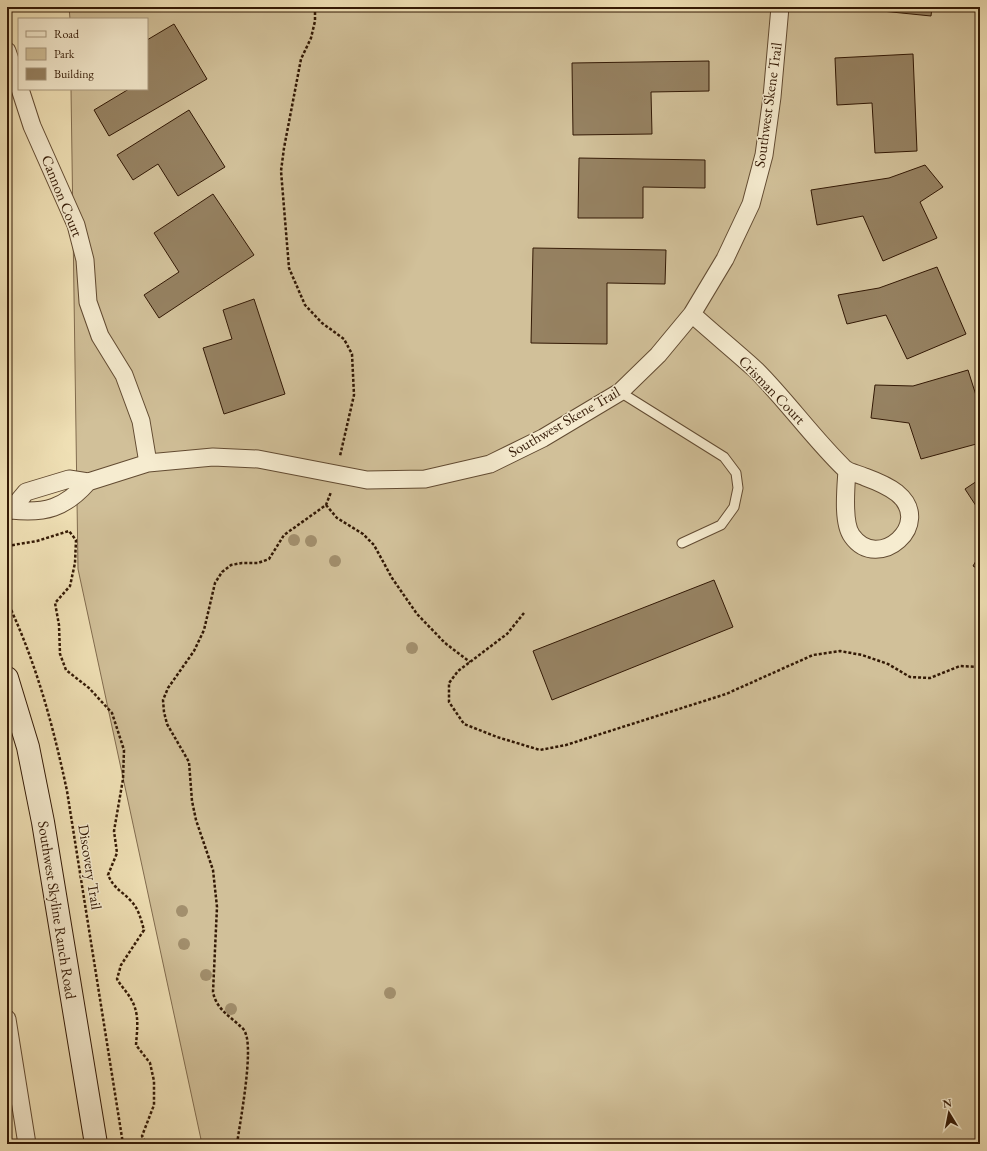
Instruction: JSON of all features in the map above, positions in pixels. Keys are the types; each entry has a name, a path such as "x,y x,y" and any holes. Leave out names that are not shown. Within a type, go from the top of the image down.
{"street":[{"name":"Southwest Skene Trail","path":"9,511 26,492 69,480 88,482 148,463 213,457 258,459 367,480 425,479 490,464 543,438 620,392 658,355 692,314 725,259 751,204 764,155 772,97 780,7"},
{"name":"Cannon Court","path":"7,51 18,85"},
{"name":"Cannon Court","path":"20,90 32,126 76,225 85,260 88,302 100,336 124,375 138,414 148,463"},
{"name":"Crisman Court","path":"692,314 756,371 847,470 893,490 904,499 910,517 905,533 898,542 888,547 875,550 863,547 851,535 846,514 847,470"},
{"name":"Southwest Skyline Ranch Road","path":"7,678 28,747 43,822 96,1144"},
{"path":"7,1019 28,1144"}],"lane":[{"path":"620,392 724,457 736,473 738,488 734,508 721,525 682,543"}],"path":[{"path":"237,1144 245,1093 248,1046 245,1031 219,1007 215,1001 217,907 213,870 196,820 192,801 189,762 167,724 163,700 168,688 194,651 204,630 215,583 222,572 231,565 258,563 269,559 284,535 326,505 336,474 354,394 352,354 344,339 322,323 305,304 289,268 282,171 284,148 301,59 311,38 315,21 315,7"},
{"path":"326,505 337,518 363,534 374,545 392,578 416,614 445,643 470,662"},
{"path":"7,546 37,541 69,531 76,540 75,564 70,586 55,603 59,625 60,654 66,670 89,688 112,713 124,750 123,779 114,831 117,853 108,875 113,886 132,901 140,914 144,930 121,965 117,979 134,1005 138,1017 136,1045 150,1063 154,1081 154,1105 142,1136 146,1144"},
{"name":"Discovery Trail","path":"7,602 25,640 57,743 67,790 123,1144"},
{"path":"524,613 508,634 458,671 449,683 449,702 464,724 497,737 540,750 566,745 726,694 813,655 840,651 862,654 888,664 910,677 930,678 960,666 980,667"}],"green space":[{"path":"69,7 980,7 980,1144 202,1144 78,569 71,90 148,90 148,18 70,18"}],"building":[{"path":"862,7 932,7 931,16 862,9"},
{"path":"174,24 207,79 109,136 94,110 127,90 148,90 148,39"},
{"path":"913,54 917,151 875,153 872,103 837,105 835,58"},
{"path":"709,61 709,91 651,92 652,134 573,135 572,63"},
{"path":"189,110 225,167 178,196 158,164 133,180 117,155"},
{"path":"579,158 705,160 705,188 643,187 643,218 578,218"},
{"path":"925,165 943,187 920,202 937,238 883,261 863,216 817,225 811,190 889,178"},
{"path":"213,194 254,255 159,318 144,295 179,272 154,233"},
{"path":"533,248 666,250 665,284 607,283 607,344 531,343"},
{"path":"937,267 966,334 907,359 886,315 847,324 838,295 879,288"},
{"path":"254,299 285,394 224,414 203,348 232,339 223,310"},
{"path":"968,370 980,408 980,443 921,459 909,423 871,418 875,385 913,386"},
{"path":"980,479 980,512 965,489"},
{"path":"980,554 980,570 973,566"},
{"path":"714,580 733,627 552,700 533,651"}]}
